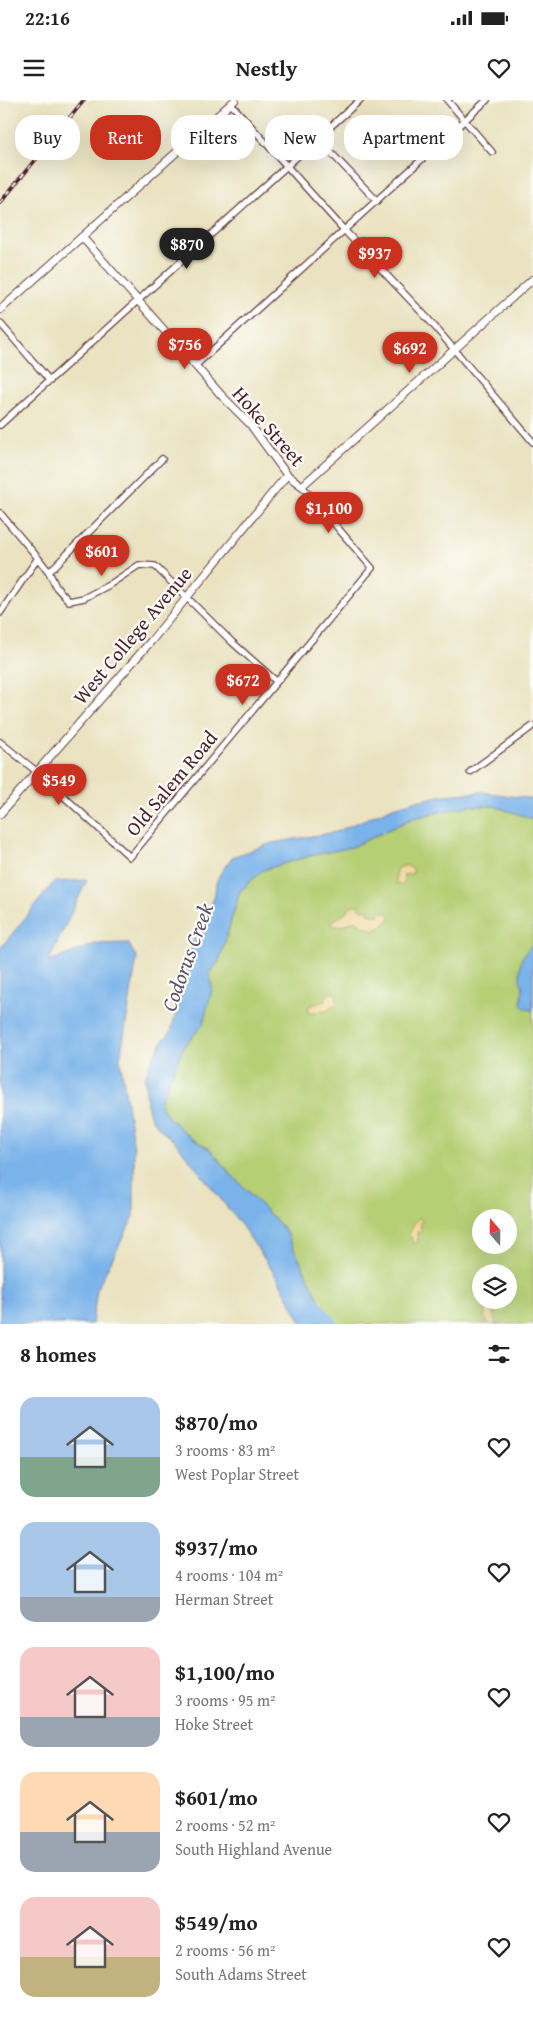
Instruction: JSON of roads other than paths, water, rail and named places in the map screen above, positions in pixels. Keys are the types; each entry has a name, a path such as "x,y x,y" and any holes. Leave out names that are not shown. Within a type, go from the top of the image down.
{"street":[{"path":"334,124 360,100"},
{"path":"447,100 492,152"},
{"path":"196,365 487,100"},
{"path":"0,310 233,102 345,231 429,320 533,442"},
{"path":"334,155 377,201"},
{"path":"0,425 294,160"},
{"name":"Hoke Street","path":"82,237 250,424 287,475 302,486 372,568"},
{"path":"302,486 533,279"},
{"path":"0,323 50,381"},
{"path":"49,572 162,460"},
{"name":"West College Avenue","path":"0,814 152,640 287,475"},
{"path":"0,513 49,572 56,587 68,601 84,598 109,585 139,565 155,566 185,598 276,680"},
{"path":"0,613 38,558"},
{"name":"Old Salem Road","path":"36,771 130,857 243,723 276,680 372,568"},
{"path":"470,772 533,726"},
{"path":"0,742 36,771"}],"water":[{"path":"482,792 533,799 533,819 494,806 467,806 413,818 352,847 309,856 263,870 240,891 219,961 210,973 212,989 203,1025 184,1046 161,1100 160,1105 169,1118 192,1139 210,1149 228,1171 284,1229 317,1295 326,1324 302,1324 278,1279 242,1226 177,1144 151,1119 147,1104 145,1077 153,1057 164,1039 171,1032 194,939 201,920 212,903 220,874 232,857 272,843 336,832 393,807 415,801 445,795"},
{"path":"87,880 48,962 95,944 128,943 137,958 120,1059 134,1149 134,1216 97,1289 92,1324 0,1324 0,949 54,882"},
{"path":"533,943 533,1011 523,1007 521,1004 523,987 520,980 520,967 522,958"}],"waterway":[{"name":"Codorus Creek","path":"313,1300 332,1324"}],"railway":[{"path":"0,203 84,100"}]}
